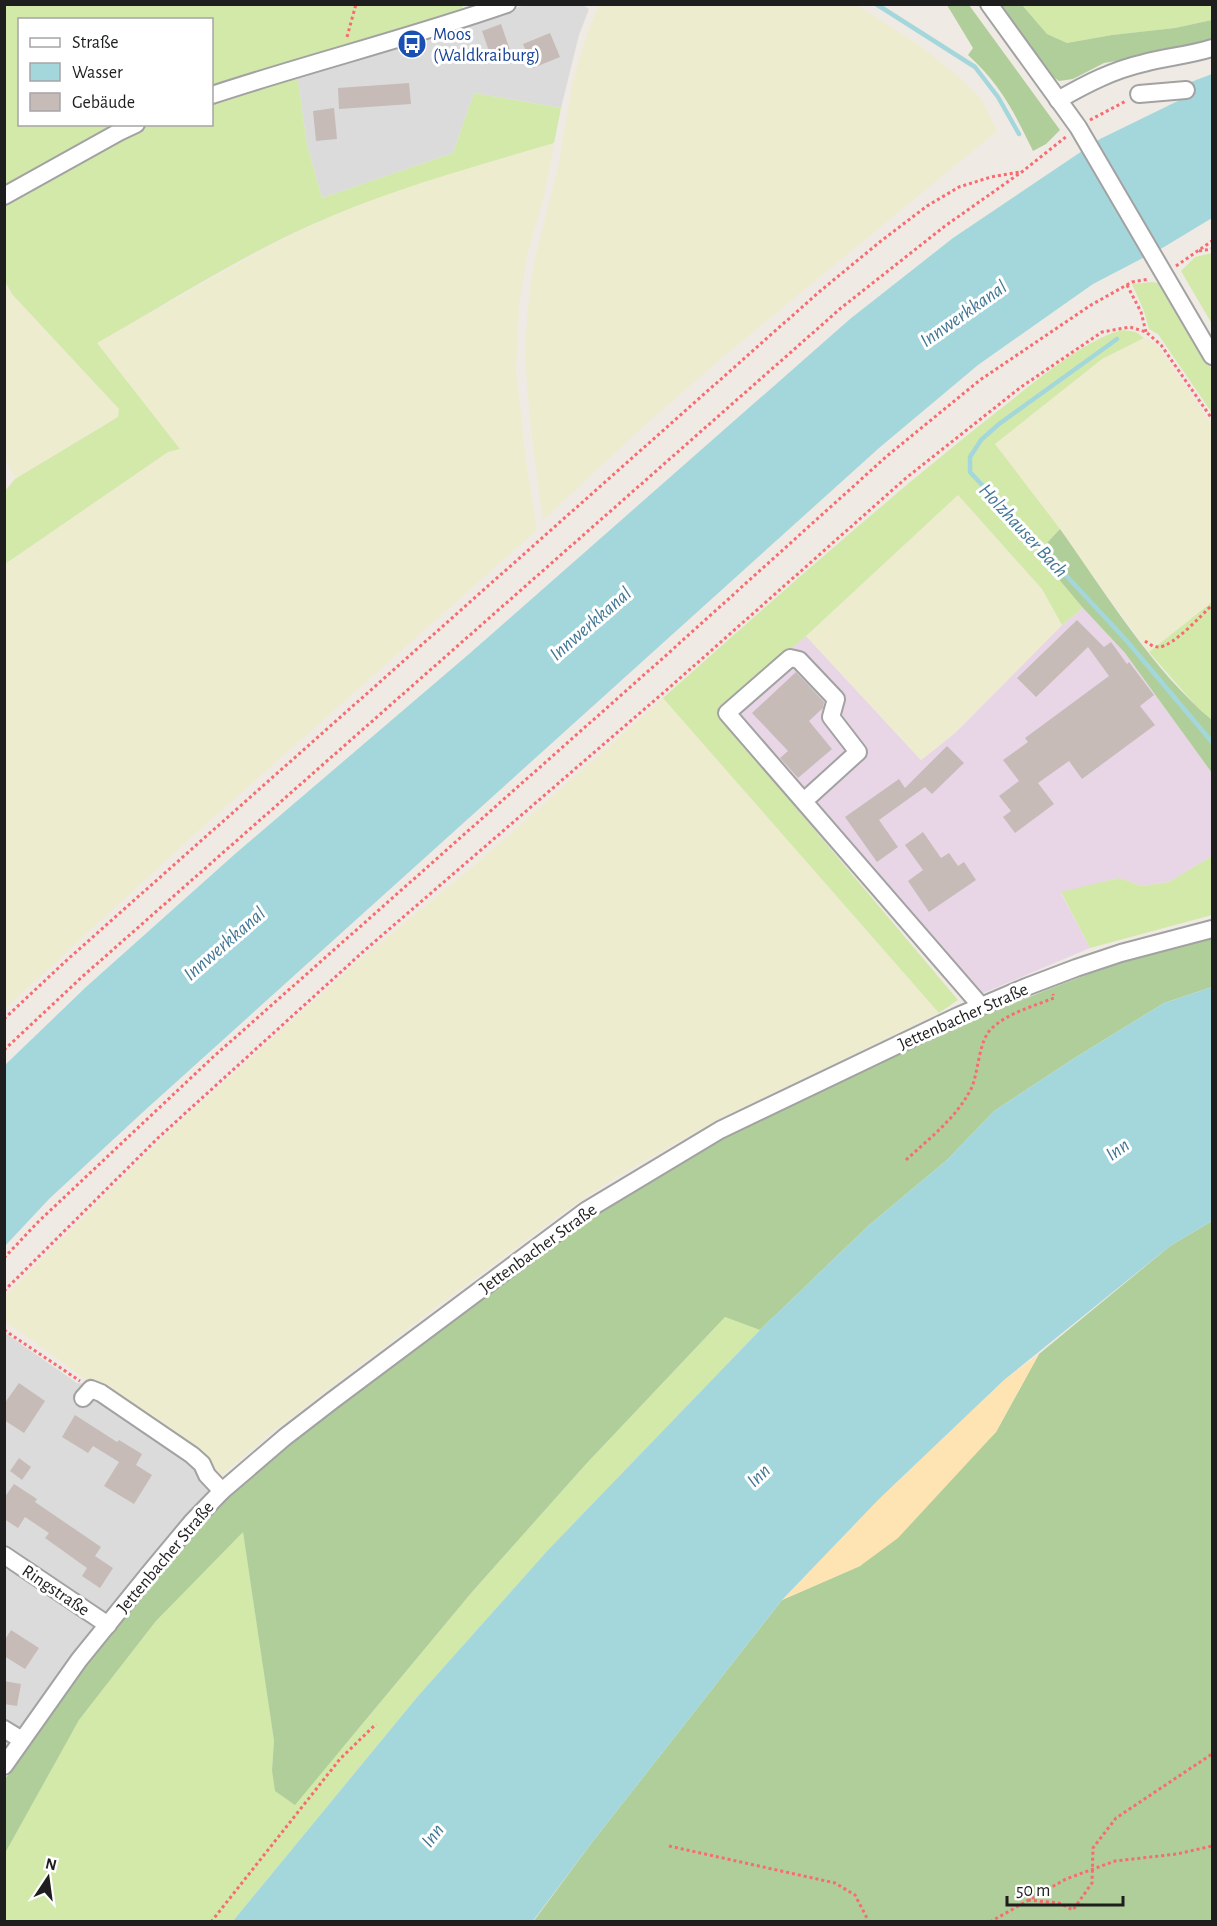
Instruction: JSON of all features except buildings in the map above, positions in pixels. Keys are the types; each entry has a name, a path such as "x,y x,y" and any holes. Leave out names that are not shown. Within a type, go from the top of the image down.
{"street":[{"path":"213,95 507,4"},
{"path":"989,4 1078,127 1212,356"},
{"path":"1058,100 1087,83 1111,73 1212,48"},
{"path":"1139,94 1186,90"},
{"path":"4,196 132,126"},
{"path":"804,801 858,752 831,717 836,699 799,660 790,658 727,713 981,1006"},
{"name":"Jettenbacher Straße","path":"4,1766 60,1685 108,1624 192,1522 222,1491 285,1437 587,1210 720,1130 981,1006 1121,953 1212,929"},
{"path":"87,1393 101,1393 192,1455 202,1464 207,1475 222,1491"},
{"name":"Ringstraße","path":"4,1555 108,1624"},
{"path":"4,1729 22,1740"}],"path":[{"path":"350,54 347,41 356,4"},
{"path":"4,1050 83,976 841,308 945,226 1023,171 1078,127 1139,94"},
{"path":"4,1018 76,951 837,278 918,213 959,187 991,177 1023,171"},
{"path":"4,1258 46,1215 212,1058 655,666 887,456 980,380 1091,305 1127,285 1165,273 1212,241"},
{"path":"1199,251 1212,249"},
{"path":"1127,285 1142,312 1146,332"},
{"path":"4,1292 159,1137 365,950 670,687 906,478 1021,387 1102,332 1130,327 1146,332 1161,345 1212,419"},
{"path":"1145,641 1160,647 1171,642 1212,605"},
{"path":"906,1160 953,1117 972,1087 982,1049 990,1030 1003,1020 1054,998 1051,978"},
{"path":"4,1330 87,1393"},
{"path":"211,1922 340,1759 376,1724"},
{"path":"1028,1900 1059,1903 1073,1910 1092,1883 1093,1848 1116,1818 1212,1754"},
{"path":"669,1846 835,1883 855,1895 869,1922"},
{"path":"990,1922 1066,1880 1115,1862 1178,1854 1212,1846"}],"shaded area":[{"path":"525,5 583,5 589,9 579,35 561,108 474,93 453,153 322,198 307,145 297,74"},
{"path":"599,5 857,5 919,45 959,77 982,100 997,131 724,356 645,425 543,520 527,386 525,348 529,297 534,262 558,167 573,80 590,25"},
{"path":"554,143 545,192 527,256 519,304 516,370 526,461 537,530 185,843 5,1009 5,564 168,452 180,449 97,343 267,247 332,215 407,186"},
{"path":"4,281 12,294 119,409 118,417 15,479 5,458"},
{"path":"1144,338 1159,347 1212,425 1212,602 1149,652 995,444 1102,359"},
{"path":"958,495 1042,589 1062,625 955,733 921,760 806,636"},
{"path":"1083,608 1125,653 1212,773 1212,856 1169,882 1142,886 1119,878 1061,893 1090,948 981,994 827,819 815,831 717,714 806,636 921,760 955,733 1062,625"},
{"path":"663,698 939,1013 723,1117 616,1177 564,1212 443,1302 271,1433 217,1479 5,1321 5,1296 162,1138 357,962 477,863"},
{"path":"5,1333 77,1383 92,1384 218,1483 96,1630 21,1727 5,1752"}],"green space":[{"path":"4,5 463,5 461,14 213,88 213,18 18,18 18,126 118,126 53,159 5,188"},
{"path":"947,5 969,5 1060,130 1046,144 1033,151 998,88 968,55 973,48"},
{"path":"999,5 1022,5 1047,34 1067,43 1175,28 1212,20 1212,43 1104,63 1073,79 1059,81 1049,74"},
{"path":"1022,5 1212,5 1212,20 1175,28 1067,43 1047,34"},
{"path":"297,74 307,145 322,198 453,153 474,93 561,108 554,143 415,185 303,228 214,275 97,343 180,449 168,452 5,564 5,491 15,479 118,417 119,409 12,294 5,281 4,202 145,126 213,126 213,99"},
{"path":"1212,253 1212,324 1181,271 1195,257"},
{"path":"1152,282 1162,284 1166,288 1212,370 1212,413 1158,334 1149,329 1132,284"},
{"path":"1123,330 1136,332 1144,338 1102,359 995,444 1060,529 1046,544 1041,558 1083,608 1062,625 1042,589 958,495 806,636 717,714 958,1000 939,1013 663,698 868,518 994,414 1074,354 1091,343"},
{"path":"1060,529 1150,655 1170,679 1212,720 1212,773 1125,653 1041,558 1046,544"},
{"path":"1212,602 1212,720 1195,705 1149,652"},
{"path":"1212,856 1212,915 1090,948 1061,892 1119,878 1142,886 1169,882"},
{"path":"1212,936 1212,987 1164,1003 994,1111 948,1159 868,1226 760,1330 725,1317 586,1464 472,1592 295,1805 275,1791 272,1770 274,1741 243,1532 156,1621 79,1720 5,1853 5,1779 84,1666 166,1563 239,1485 307,1427 596,1215 701,1150 946,1031 1120,962"},
{"path":"1212,1221 1212,1921 533,1922 590,1845 782,1600 860,1566 996,1432 1039,1354 1170,1246"},
{"path":"725,1317 760,1330 548,1550 418,1696 233,1921 5,1921 4,1853 79,1720 156,1621 243,1531 274,1741 272,1770 341,1750 472,1592 586,1464"}],"sand":[{"path":"1039,1354 996,1432 898,1538 860,1566 782,1600 879,1499 1004,1380"}],"water":[{"name":"Innwerkkanal","path":"1212,74 1212,218 1164,247 1093,284 978,365 879,448 143,1112 49,1199 5,1246 5,1065 86,987 235,854 469,654 850,319 953,238 1100,139 1188,96 1183,85"},
{"name":"Inn","path":"1212,987 1212,1221 1170,1246 1004,1380 879,1499 782,1600 533,1921 233,1921 418,1696 548,1550 760,1330 868,1226 948,1159 994,1111 1164,1003"}],"waterway":[{"name":"Holzhauser Bach","path":"876,4 975,67 998,97 1019,134"},
{"name":"Holzhauser Bach","path":"1117,339 999,424 981,440 970,457 970,472 1126,640 1212,742"}],"place":[{"name":"Moos (Waldkraiburg)","path":"412,44"}]}
